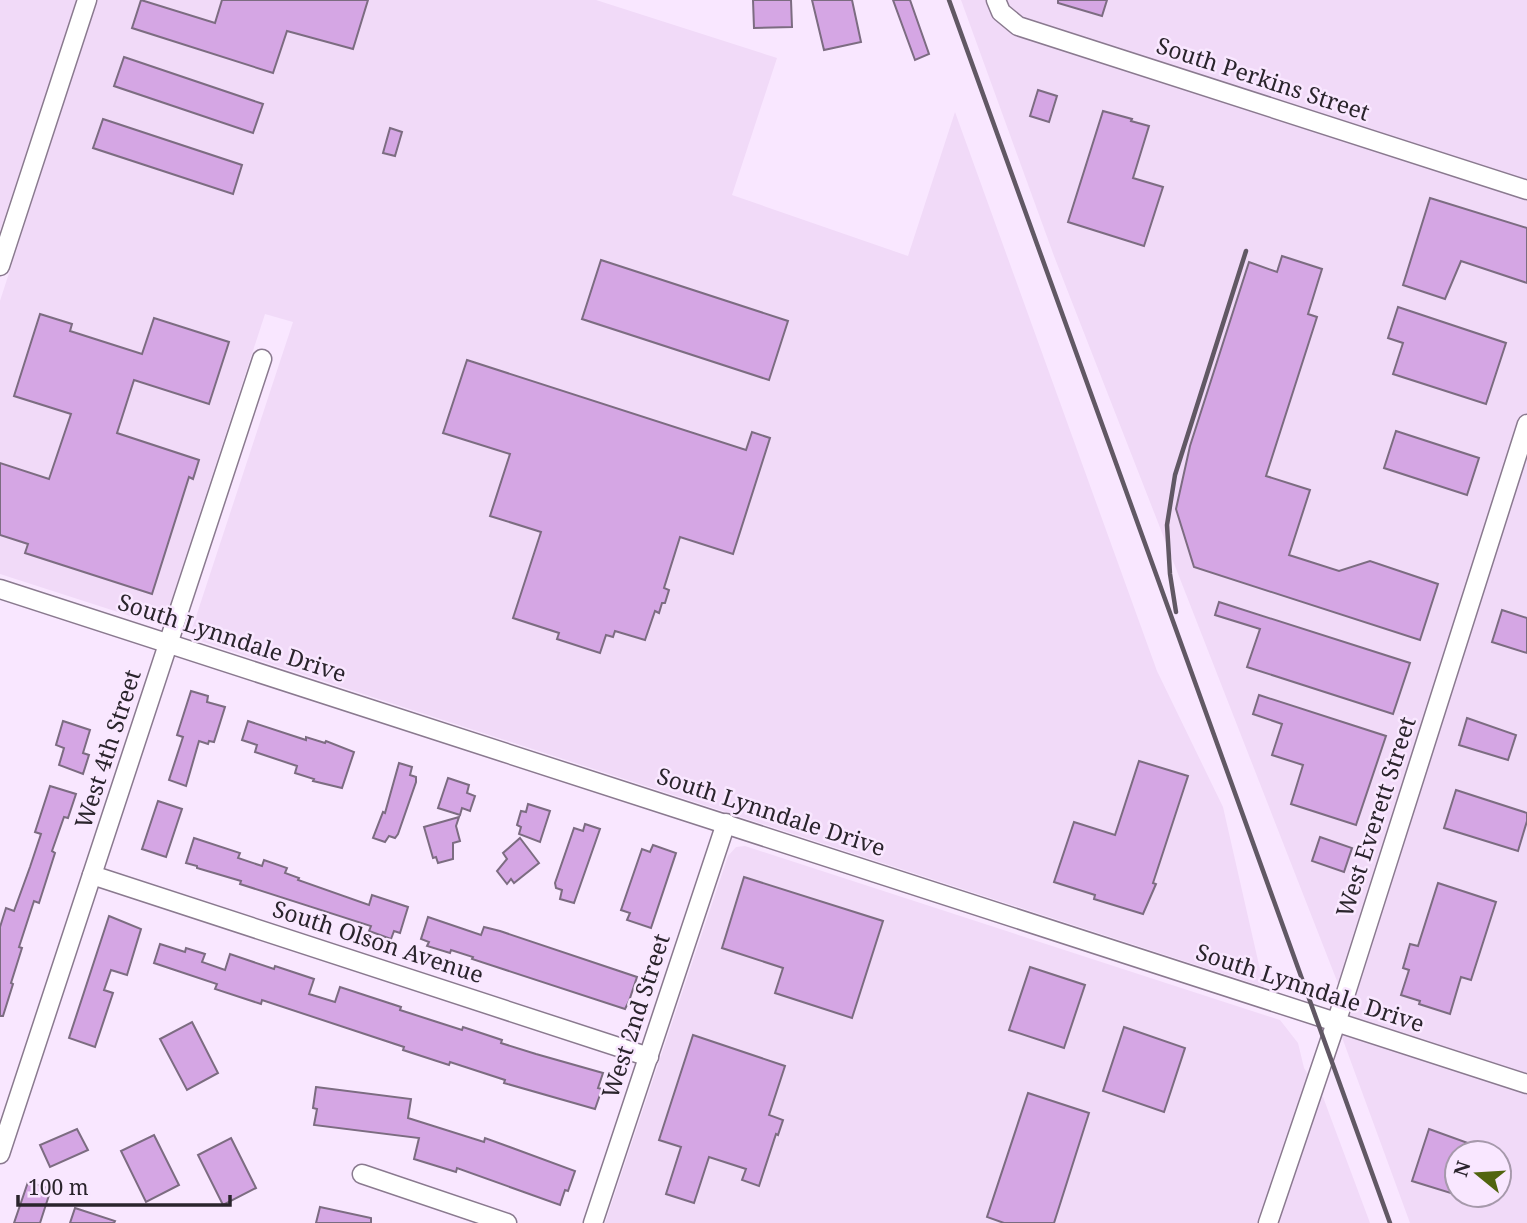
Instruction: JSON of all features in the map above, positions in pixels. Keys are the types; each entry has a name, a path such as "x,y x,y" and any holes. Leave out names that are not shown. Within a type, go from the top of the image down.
{"street":[{"path":"0,265 87,0"},
{"name":"South Perkins Street","path":"996,0 1001,12 1018,26 1527,190"},
{"name":"West 4th Street","path":"0,1154 262,359"},
{"name":"West Everett Street","path":"1268,1223 1336,1021 1527,424"},
{"name":"South Lynndale Drive","path":"0,589 1527,1084"},
{"name":"West 2nd Street","path":"593,1223 726,823"},
{"name":"South Olson Avenue","path":"92,875 649,1057"},
{"path":"362,1174 507,1223"}],"shaded area":[{"path":"0,0 87,0 52,111 41,108 0,231"},
{"path":"97,0 596,0 777,58 732,195 908,256 955,112 1157,671 1223,807 1264,987 194,639 190,635 293,322 265,314 165,620 152,623 0,574 0,301"},
{"path":"961,0 1527,0 1527,1223 1410,1223 1336,1021 1344,999 1054,256"},
{"path":"745,846 1280,1020 1298,1043 1304,1068 1323,1097 1370,1223 605,1223 728,856 736,847"}],"building":[{"path":"141,0 215,23 222,0 368,0 353,49 287,31 273,73 132,28"},
{"path":"753,0 791,0 792,27 754,28"},
{"path":"812,0 852,0 861,42 824,50"},
{"path":"893,0 910,0 929,54 915,60"},
{"path":"1058,0 1107,0 1102,16 1058,3"},
{"path":"124,57 263,104 253,133 114,86"},
{"path":"1038,90 1057,96 1049,122 1030,116"},
{"path":"1103,111 1149,126 1133,178 1163,187 1144,246 1068,222"},
{"path":"103,119 242,165 233,194 93,148"},
{"path":"390,128 402,132 395,156 383,153"},
{"path":"1430,198 1527,228 1527,283 1461,261 1445,299 1403,285"},
{"path":"1282,256 1322,269 1308,314 1317,317 1266,476 1310,490 1289,555 1339,571 1370,561 1438,584 1420,640 1194,567 1176,509 1190,446 1249,262 1277,272"},
{"path":"601,260 788,321 769,380 582,319"},
{"path":"1398,307 1506,343 1486,404 1393,374 1403,343 1388,338"},
{"path":"40,314 72,324 70,331 142,354 154,318 229,342 209,404 134,380 117,433 199,460 193,479 189,477 152,594 25,553 28,544 0,535 0,463 49,479 71,414 14,396"},
{"path":"467,360 746,450 752,432 770,438 733,554 680,537 664,588 669,590 665,603 662,603 659,613 655,611 645,640 615,631 613,637 606,635 600,653 557,639 559,633 513,618 541,532 490,516 510,454 443,433"},
{"path":"1396,431 1479,458 1467,495 1384,468"},
{"path":"1219,602 1410,663 1393,714 1247,667 1260,629 1215,615"},
{"path":"1502,610 1527,618 1527,653 1492,642"},
{"path":"191,691 208,696 207,702 225,707 214,742 209,741 208,744 199,741 186,786 169,780 183,737 177,735"},
{"path":"1259,695 1386,736 1356,825 1291,804 1303,765 1272,755 1282,724 1253,714"},
{"path":"1467,718 1516,735 1508,760 1459,745"},
{"path":"63,721 90,730 83,753 89,755 83,774 59,765 64,748 56,745"},
{"path":"248,721 306,740 306,737 325,743 326,741 354,752 342,788 313,781 314,779 295,773 297,766 255,752 257,745 242,740"},
{"path":"1139,761 1188,776 1153,883 1156,884 1143,914 1094,899 1095,895 1054,882 1074,822 1115,835"},
{"path":"399,763 412,767 410,775 416,777 416,782 398,834 395,838 389,836 385,842 373,838 383,812 385,813"},
{"path":"448,778 469,785 467,793 475,796 470,811 462,808 460,815 438,808"},
{"path":"50,786 76,794 68,818 64,817 52,851 55,853 39,903 34,901 19,947 22,948 11,983 13,984 3,1016 0,1016 0,927 6,908 14,911 30,867 41,834 35,832"},
{"path":"1456,790 1527,813 1518,851 1444,828"},
{"path":"158,801 182,809 166,857 142,849"},
{"path":"528,804 550,811 540,842 519,834 521,827 517,825 521,811 526,812"},
{"path":"459,817 456,826 460,841 453,843 453,859 438,863 436,857 433,858 424,827"},
{"path":"585,824 600,829 574,903 560,899 562,890 556,888 555,883 574,828 583,831"},
{"path":"1320,837 1352,848 1344,872 1312,861"},
{"path":"194,838 240,853 238,858 262,866 264,860 287,868 285,873 299,878 298,880 369,905 372,895 408,907 400,933 394,931 391,939 369,931 371,926 240,884 241,881 186,863"},
{"path":"520,838 539,863 514,883 511,879 507,884 497,871 507,859 503,853"},
{"path":"653,845 676,853 651,928 627,920 630,913 621,910 642,849 650,852"},
{"path":"744,877 883,921 852,1018 775,993 783,968 722,948"},
{"path":"1438,883 1496,902 1471,980 1461,977 1450,1014 1401,995 1409,970 1403,968 1410,944 1418,946"},
{"path":"109,916 141,929 127,975 111,970 104,990 113,993 95,1047 69,1038"},
{"path":"428,917 481,935 484,927 500,931 637,977 629,1001 625,1009 451,950 450,953 427,946 429,942 421,939"},
{"path":"160,944 185,952 186,948 205,954 202,962 225,970 230,954 274,969 275,966 314,979 309,994 335,1002 340,987 401,1007 400,1010 462,1030 463,1027 502,1040 501,1043 603,1073 598,1088 602,1089 595,1109 504,1083 505,1080 450,1062 449,1065 403,1050 404,1047 262,1000 261,1004 215,989 217,984 154,963"},
{"path":"1030,967 1085,985 1064,1048 1009,1030"},
{"path":"192,1022 218,1073 187,1090 160,1039"},
{"path":"1124,1027 1185,1048 1164,1112 1103,1091"},
{"path":"693,1035 785,1066 769,1115 783,1120 759,1186 742,1180 746,1169 709,1157 694,1203 666,1194 681,1147 659,1140"},
{"path":"316,1087 411,1099 408,1118 484,1142 485,1138 575,1171 568,1191 565,1190 560,1205 457,1168 456,1172 414,1159 419,1138 314,1125 317,1109 313,1108"},
{"path":"1028,1093 1089,1113 1054,1223 1004,1223 987,1217"},
{"path":"77,1129 88,1150 50,1167 40,1145"},
{"path":"1429,1129 1457,1139 1443,1139 1443,1191 1412,1181"},
{"path":"154,1135 179,1185 146,1202 121,1151"},
{"path":"231,1138 256,1188 223,1205 198,1155"},
{"path":"28,1182 51,1189 40,1223 14,1223"},
{"path":"320,1207 371,1218 371,1223 316,1223"},
{"path":"75,1208 115,1221 70,1223"}],"railway":[{"path":"949,0 1390,1223"},
{"path":"1176,612 1167,525 1175,475 1246,251"}]}
